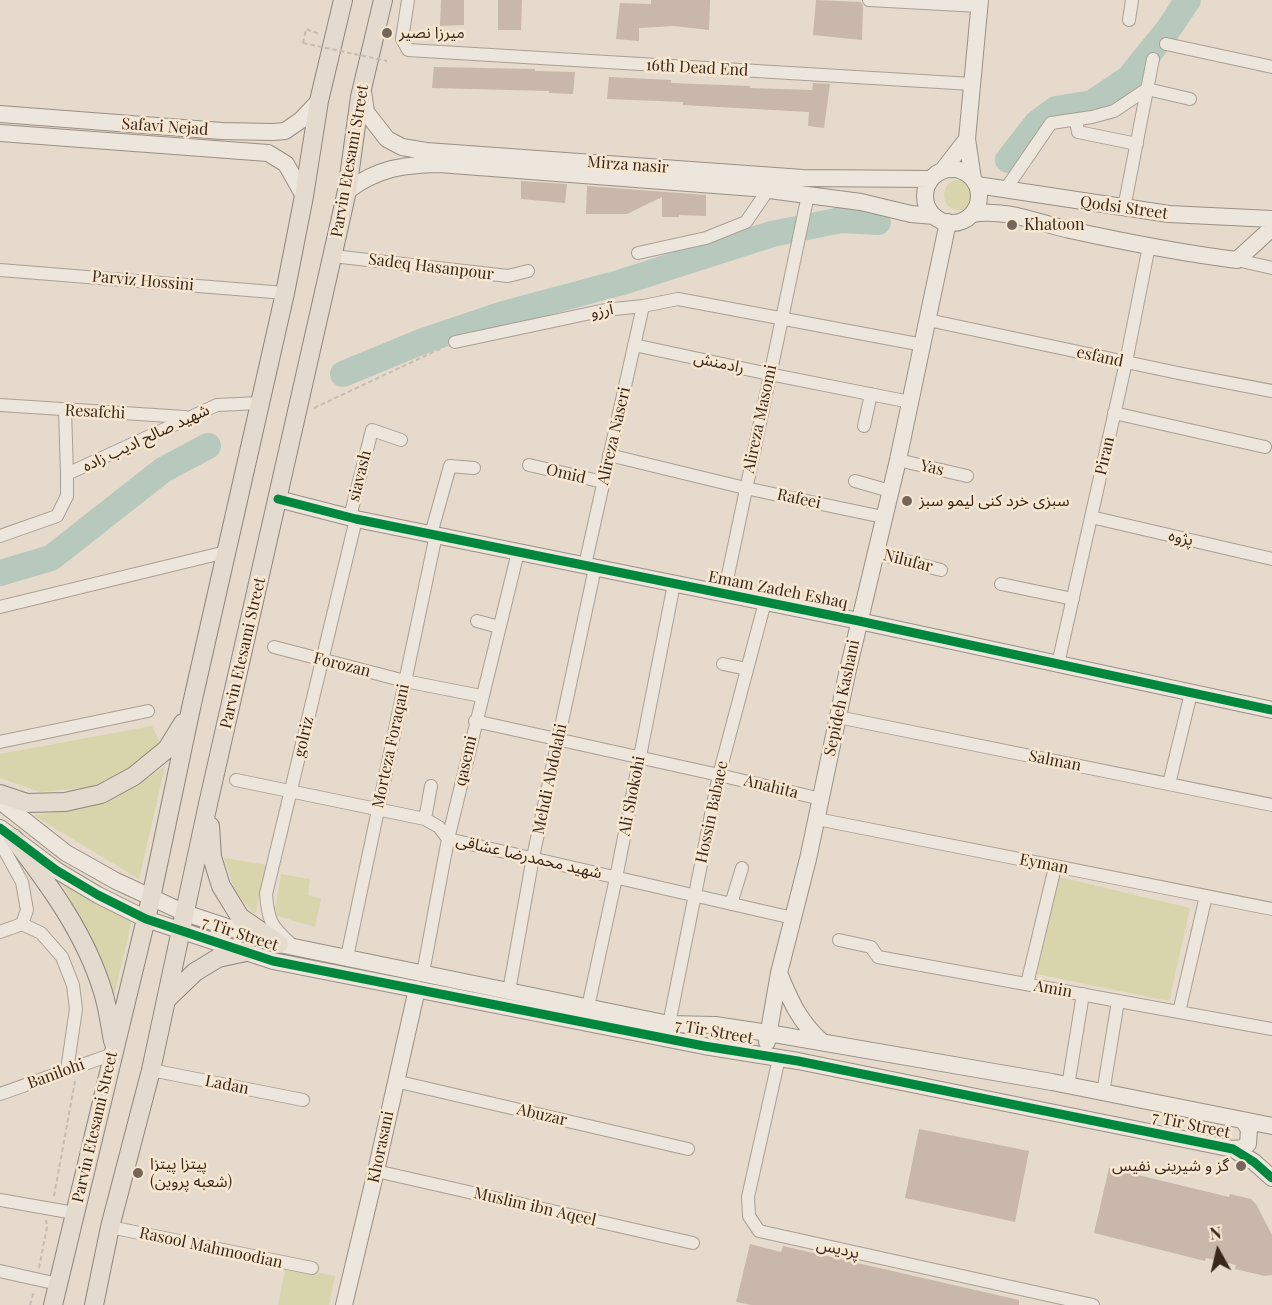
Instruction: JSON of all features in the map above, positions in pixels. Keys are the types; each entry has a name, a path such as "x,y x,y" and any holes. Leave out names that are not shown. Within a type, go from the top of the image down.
{"main road":[{"name":"Parvin Etesami Street","path":"53,1305 151,898 191,708 285,293 319,101 343,0"},
{"name":"Parvin Etesami Street","path":"94,1305 111,1227 151,1070 208,804 333,256 347,191 362,87 383,0"},
{"path":"0,794 27,803 65,802 100,794 134,776 167,749 191,708"},
{"path":"208,804 212,857 221,886 240,917 287,945"},
{"path":"4,836 48,882 84,946 103,992 114,1050"},
{"path":"166,999 195,972 218,958 246,952"}],"street":[{"name":"16th Dead End","path":"408,0 402,39 408,50 972,84"},
{"path":"869,0 980,3 967,139 979,201 972,214 957,222 941,219 928,208 925,198 926,188 967,139"},
{"path":"1129,20 1132,0"},
{"path":"1166,44 1272,67"},
{"path":"1124,208 1153,59"},
{"name":"Mirza nasir","path":"362,87 366,112 387,139 439,164 768,190 801,189 937,175"},
{"path":"1005,190 1051,123 1114,111 1147,89 1190,99"},
{"name":"Safavi Nejad","path":"0,114 222,131 273,132 285,130 301,120 319,101"},
{"path":"1076,120 1078,132 1137,144"},
{"path":"268,153 276,153 283,143 280,135 273,132"},
{"name":"Safavi Nejad","path":"0,133 268,153"},
{"path":"268,153 286,164 304,196"},
{"name":"Mirza nasir","path":"347,191 377,172 410,165 425,158 801,189 941,219"},
{"path":"937,175 956,169 963,171 975,182"},
{"name":"Qodsi Street","path":"975,182 1005,190 1169,214 1272,219"},
{"name":"Alireza Masomi","path":"724,594 797,244 801,189"},
{"path":"638,253 706,238 746,222 768,190"},
{"name":"Qodsi Street","path":"972,214 986,212 1018,217 1068,230 1149,246 1237,260"},
{"name":"Sepideh Kashani","path":"772,1057 768,1033 779,973 817,819 859,621 923,345 941,219"},
{"path":"1272,219 1237,260 1272,268"},
{"name":"Piran","path":"1058,664 1126,362 1149,246"},
{"name":"Sadeq Hasanpour","path":"333,256 508,276 528,271"},
{"name":"Parviz Hossini","path":"0,270 285,293"},
{"name":"آرزو","path":"455,342 605,310 678,299 923,345"},
{"name":"Alireza Naseri","path":"590,567 603,482 643,306"},
{"name":"esfand","path":"928,320 1272,391"},
{"name":"رادمنش","path":"634,345 910,402"},
{"path":"864,426 871,394"},
{"name":"شهید صالح ادیب زاده","path":"0,536 57,516 67,496 67,474 217,405 260,403"},
{"name":"Resafchi","path":"0,405 189,417"},
{"path":"65,410 67,474"},
{"path":"1114,413 1265,447"},
{"name":"siavash","path":"353,518 372,430 401,440"},
{"name":"Rafeei","path":"609,455 745,488 884,517"},
{"name":"Yas","path":"898,460 967,476"},
{"name":"Omid","path":"529,465 603,482"},
{"name":"Morteza Foraqani","path":"347,957 450,466 474,468"},
{"path":"855,481 890,491"},
{"name":"Emam Zadeh Eshaq","path":"278,499 353,518 859,621 1272,710"},
{"name":"پژوه","path":"1091,517 1272,559"},
{"name":"golriz","path":"287,945 268,916 266,894 353,518"},
{"path":"0,607 226,552"},
{"name":"qasemi","path":"423,973 448,838 518,552"},
{"name":"Nilufar","path":"875,553 941,570"},
{"name":"Mehdi Abdolahi","path":"509,991 590,567"},
{"name":"Ali Shokohi","path":"588,1007 674,584"},
{"path":"1001,584 1073,599"},
{"name":"Hossin Babaee","path":"669,1024 719,775 765,602"},
{"path":"477,621 499,627"},
{"name":"Forozan","path":"274,647 405,681 481,696"},
{"path":"723,664 747,669"},
{"path":"1169,784 1191,693"},
{"path":"0,742 148,711"},
{"name":"Salman","path":"838,717 1272,805"},
{"name":"Anahita","path":"475,721 821,799"},
{"name":"شهید محمدرضا عشاقی","path":"236,780 425,819 440,827 448,838 793,918"},
{"path":"425,819 431,786"},
{"name":"7 Tir Street","path":"0,801 58,847 116,881 151,898 183,922 246,952 287,964 704,1046 1034,1107 1233,1149 1254,1162 1272,1178"},
{"name":"Eyman","path":"817,819 1272,909"},
{"path":"4,836 22,882 27,910 22,924"},
{"name":"7 Tir Street","path":"4,836 98,895 146,919 183,922 669,1024 715,1024 823,1042 1068,1086 1272,1126"},
{"path":"45,862 54,862 59,857 58,847"},
{"path":"1027,984 1055,867"},
{"path":"731,904 742,868"},
{"path":"1179,1012 1206,896"},
{"path":"0,932 22,924 41,933 62,957 73,985 76,1009 72,1068"},
{"name":"Amin","path":"839,940 871,947 878,957 1272,1029"},
{"path":"287,945 283,955 287,964"},
{"path":"779,973 792,1005 807,1028 823,1042"},
{"name":"Khorasani","path":"344,1305 417,989"},
{"path":"1068,1086 1083,994"},
{"path":"1103,1093 1118,1001"},
{"name":"Banilohi","path":"0,1094 114,1050"},
{"name":"پردیس","path":"772,1057 748,1197 749,1216 759,1231 1093,1305"},
{"name":"Ladan","path":"151,1070 303,1100"},
{"name":"Abuzar","path":"395,1081 688,1149"},
{"path":"1233,1149 1243,1148 1248,1143 1250,1129 1244,1122"},
{"name":"Muslim ibn Aqeel","path":"376,1171 693,1243"},
{"path":"0,1200 74,1214"},
{"name":"Rasool Mahmoodian","path":"111,1227 312,1268"},
{"path":"0,1271 58,1284"}],"path":[{"path":"306,29 303,43 387,61"},
{"path":"296,416 455,342"},
{"path":"30,1305 47,1227 43,1208 53,1199 72,1068"}],"shaded area":[{"path":"959,180 970,184 974,195 970,206 959,210 948,206 944,195 948,184"},
{"path":"152,726 160,742 135,765 93,787 40,792 0,778 0,754"},
{"path":"165,766 139,879 33,815 51,813 103,800 135,786"},
{"path":"224,858 267,865 255,914 236,893"},
{"path":"281,874 310,879 308,895 321,899 315,927 274,915"},
{"path":"1059,877 1190,908 1169,1001 1037,974"},
{"path":"56,878 132,920 113,999 107,972 67,892"},
{"path":"286,1266 335,1276 329,1305 278,1305"}],"building":[{"path":"441,0 464,0 464,25 440,26"},
{"path":"498,0 522,0 521,30 498,30"},
{"path":"651,0 710,0 709,30 674,26 639,28 639,41 616,39 620,3 651,4"},
{"path":"816,0 861,2 863,6 862,40 813,35"},
{"path":"434,67 575,72 573,94 549,93 549,91 432,88"},
{"path":"609,77 671,80 671,83 812,90 813,83 830,84 824,128 808,126 809,112 683,105 683,102 607,99"},
{"path":"521,181 567,184 565,203 521,199"},
{"path":"587,186 706,195 706,216 662,217 662,197 627,214 586,214"},
{"path":"919,1129 1029,1151 1015,1222 905,1198"},
{"path":"1109,1168 1229,1197 1230,1194 1251,1199 1272,1235 1272,1275 1265,1276 1235,1269 1236,1265 1206,1258 1205,1261 1094,1233"},
{"path":"750,1244 781,1252 783,1246 1019,1300 1019,1305 751,1305 736,1302"}],"waterway":[{"path":"1008,160 1037,123 1056,109 1092,103 1129,78 1167,31 1188,0"},
{"path":"343,374 423,341 503,314 619,283 772,234 841,220 878,222"},
{"path":"0,573 51,558 163,470 208,446"}],"cycle path":[{"path":"278,499 356,519 859,621 1272,710"},
{"path":"0,828 56,870 98,895 146,919 273,961 704,1046 798,1061 1233,1149 1254,1162 1272,1178"}],"place":[{"name":"میرزا نصیر","path":"387,33"},
{"name":"Khatoon","path":"1012,225"},
{"name":"سبزی خرد کنی لیمو سبز","path":"907,501"},
{"name":"گز و شیرینی نفیس","path":"1241,1166"},
{"name":"پیتزا پیتزا (شعبه پروین)","path":"138,1173"}]}
